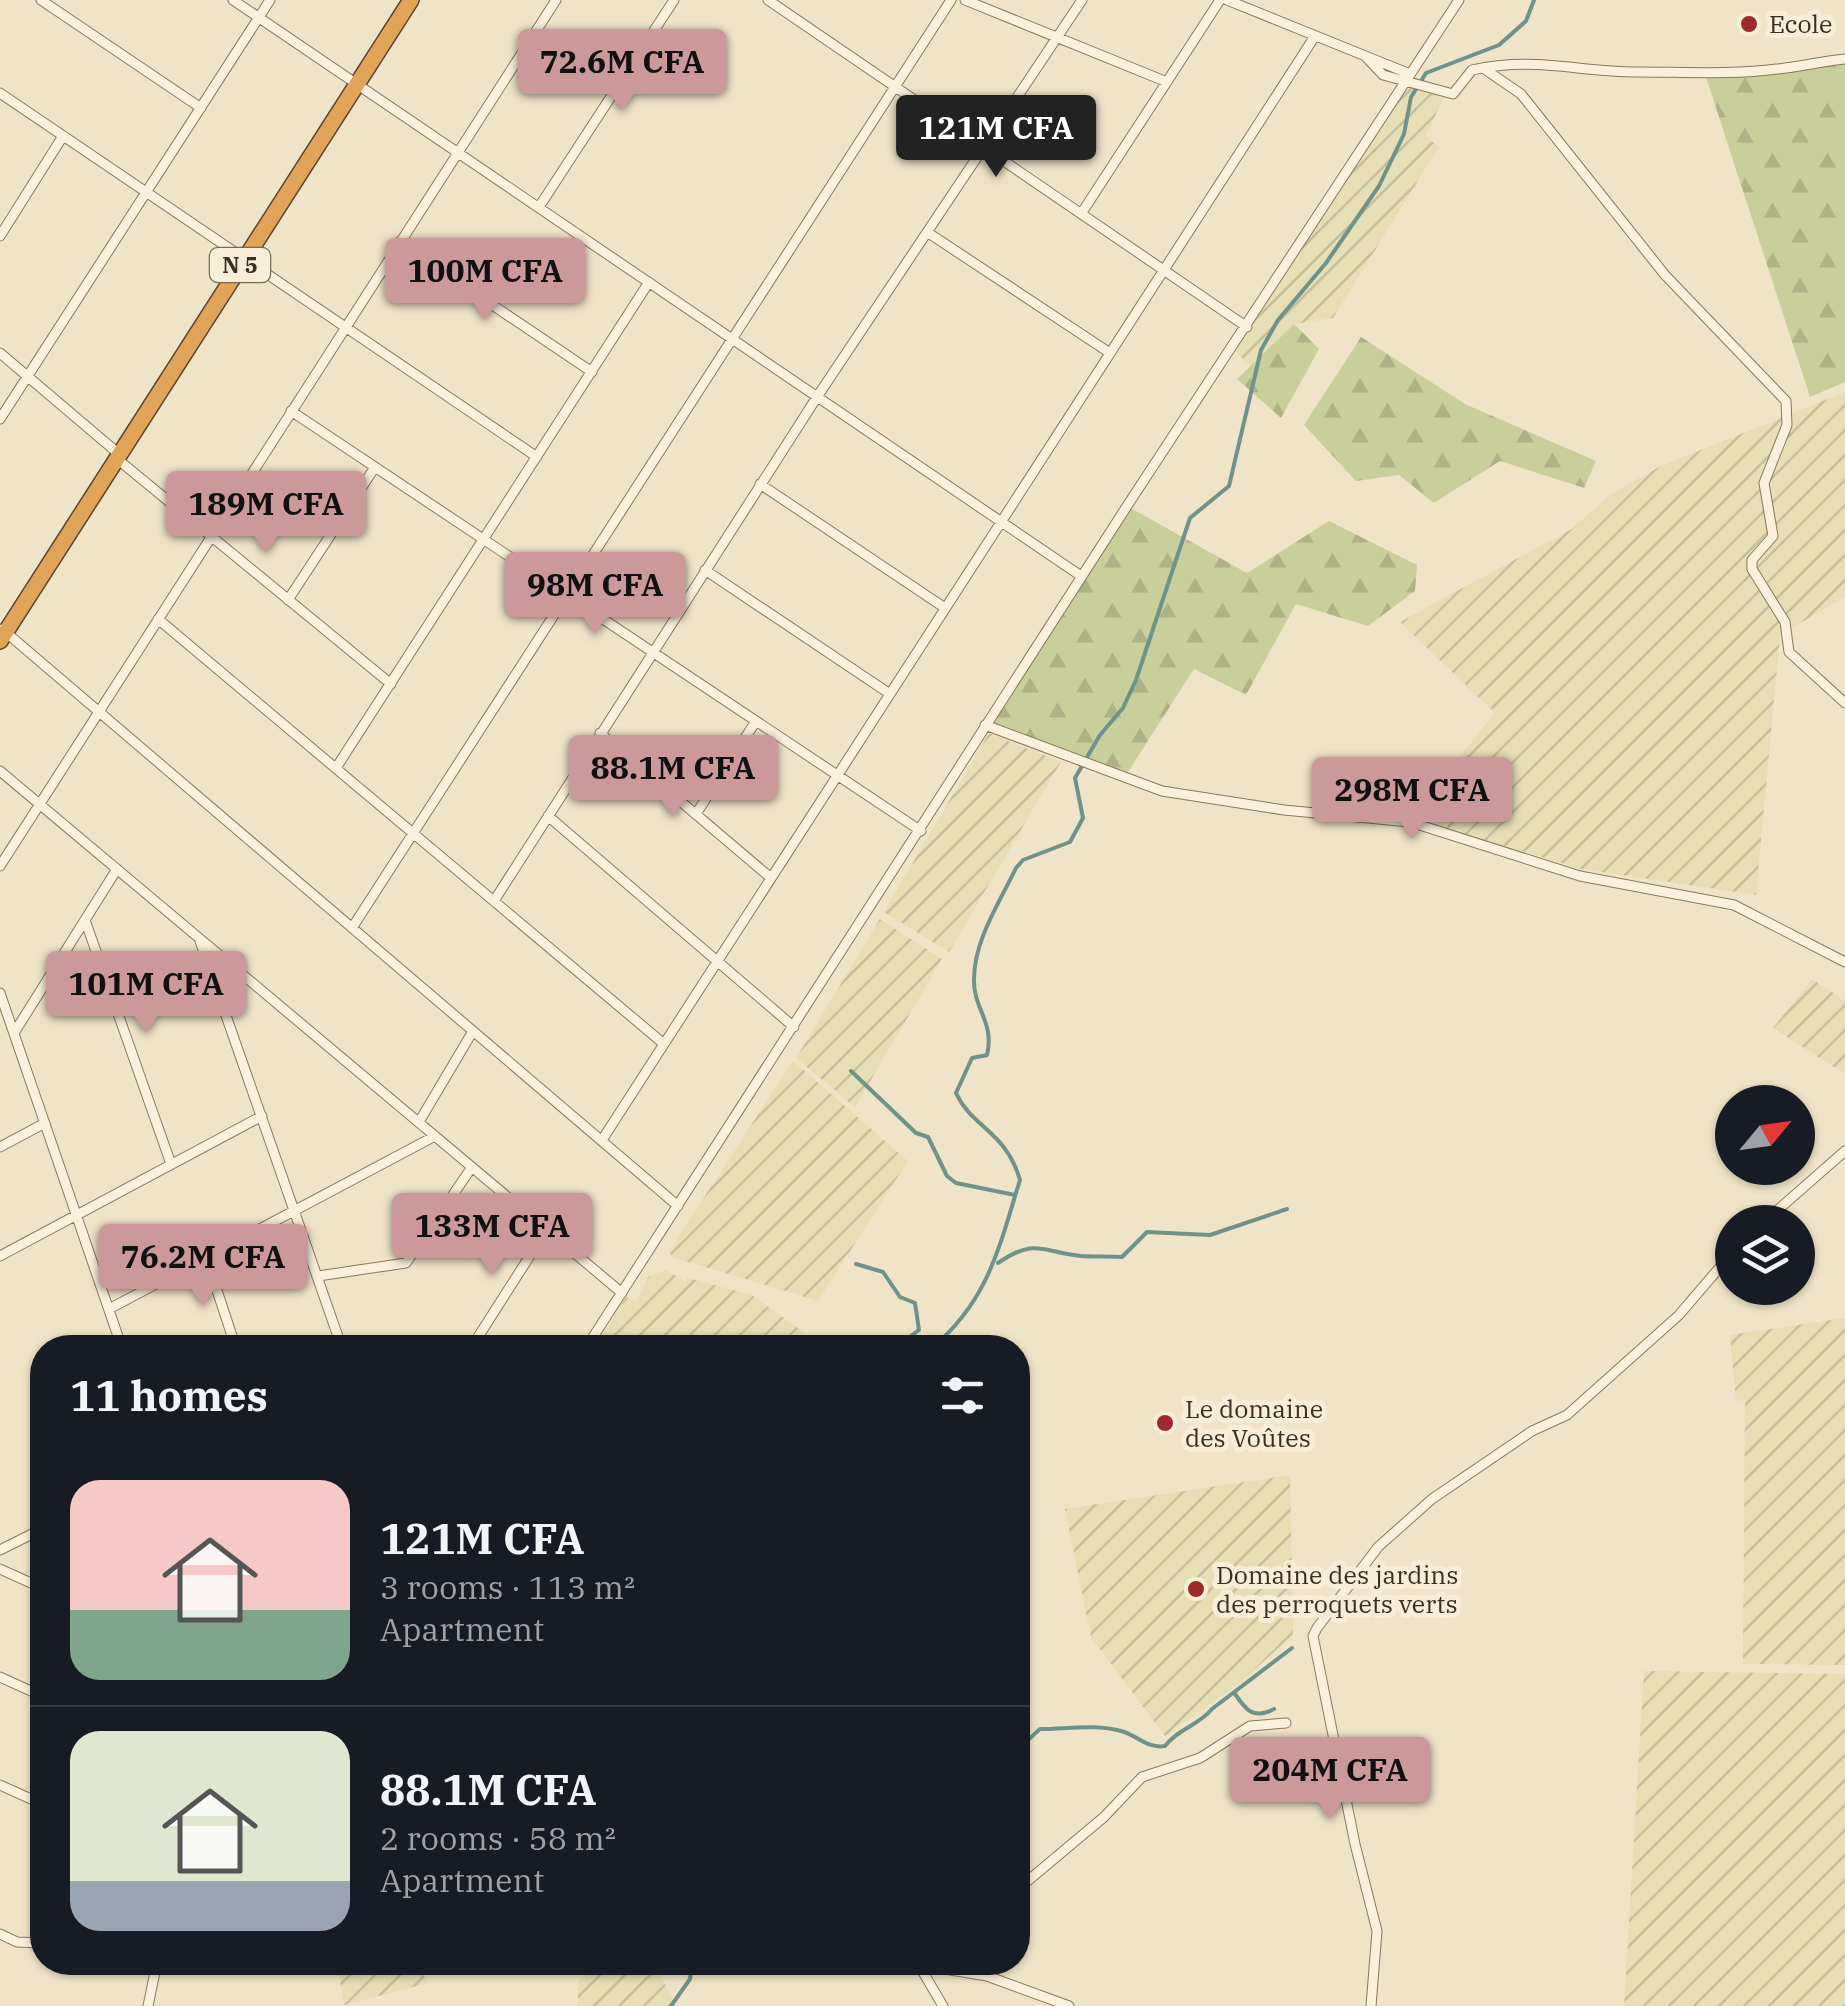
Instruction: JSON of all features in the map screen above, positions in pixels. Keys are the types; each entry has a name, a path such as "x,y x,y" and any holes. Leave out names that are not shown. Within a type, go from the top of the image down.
{"highway":[{"name":"N 5","path":"2,633 410,0"}],"street":[{"path":"41,0 201,108"},
{"path":"232,0 1082,576"},
{"path":"0,419 270,0"},
{"path":"0,866 556,0"},
{"path":"539,207 674,0"},
{"path":"768,0 1247,327"},
{"path":"352,928 951,0"},
{"path":"965,0 1167,82"},
{"path":"494,901 817,396 1082,0"},
{"path":"1081,214 1224,0 1453,94 1463,77 1483,68 1546,61 1588,72 1672,72 1774,70 1845,60"},
{"path":"594,1335 985,725 1458,0"},
{"path":"602,1140 1315,36"},
{"path":"1483,68 1521,94 1665,275 1786,401 1787,425 1764,483 1774,529 1752,569 1785,622 1784,638 1790,652 1845,703"},
{"path":"0,93 537,457"},
{"path":"2,229 63,136"},
{"path":"927,232 1110,353"},
{"path":"400,242 592,372"},
{"path":"336,768 649,282"},
{"path":"0,353 390,684"},
{"path":"292,411 920,831"},
{"path":"288,600 375,467"},
{"path":"760,484 945,608"},
{"path":"705,570 890,694"},
{"path":"158,619 664,1044"},
{"path":"2,633 678,1206"},
{"path":"696,814 756,721"},
{"path":"985,725 1162,791 1284,810 1410,822 1580,876 1734,904 1845,962"},
{"path":"600,733 771,878"},
{"path":"0,771 622,1292"},
{"path":"548,816 794,1027"},
{"path":"14,1032 117,870"},
{"path":"85,920 171,1164"},
{"path":"199,938 338,1335"},
{"path":"0,993 118,1335"},
{"path":"419,1122 473,1031"},
{"path":"0,1256 262,1116"},
{"path":"0,1148 45,1123"},
{"path":"109,1308 435,1136"},
{"path":"1783,1205 1845,1151"},
{"path":"318,1276 406,1263 472,1167"},
{"path":"479,1335 546,1229"},
{"path":"206,1257 232,1335"},
{"path":"1371,2006 1377,1931 1324,1700 1313,1636 1316,1628 1378,1546 1432,1499 1532,1431 1566,1415 1679,1316 1715,1273"},
{"path":"0,1550 30,1535"},
{"path":"0,1570 30,1583"},
{"path":"0,1677 30,1691"},
{"path":"1030,1879 1104,1817 1142,1777 1200,1758 1250,1726 1286,1723"},
{"path":"0,1786 30,1799"},
{"path":"0,1934 30,1943"},
{"path":"148,2006 154,1975"},
{"path":"925,1975 944,2006"},
{"path":"980,1975 1069,2006"}],"shaded area":[{"path":"1405,83 1444,98 1425,136 1439,147 1333,318 1294,324 1251,366 1233,349"},
{"path":"1845,392 1845,597 1780,635 1756,895 1581,869 1410,817 1495,713 1400,622 1572,529 1611,494 1661,466"},
{"path":"989,733 1061,762 949,952 884,912"},
{"path":"880,919 942,959 855,1107 796,1058"},
{"path":"1812,979 1845,1001 1845,1074 1773,1028"},
{"path":"793,1061 908,1161 818,1301 672,1257 669,1251"},
{"path":"666,1270 685,1281 688,1278 752,1295 805,1333 602,1335 626,1297 636,1302 648,1277"},
{"path":"1845,1318 1845,1665 1743,1664 1745,1400 1736,1401 1730,1335"},
{"path":"1290,1475 1293,1635 1237,1685 1165,1736 1091,1637 1065,1509"},
{"path":"1644,1671 1845,1674 1845,2006 1624,2006"},
{"path":"339,1975 424,1975 428,1983 344,2005"},
{"path":"586,1975 660,1975 676,2006 578,2006 578,1981"}],"green space":[{"path":"1845,59 1845,382 1810,397 1704,71"},
{"path":"1294,324 1319,349 1281,418 1237,379"},
{"path":"1361,337 1465,404 1596,461 1584,488 1500,461 1434,503 1399,475 1356,481 1304,425"},
{"path":"1127,506 1247,573 1329,521 1417,565 1415,591 1368,626 1296,604 1246,695 1194,669 1126,775 985,725"}],"waterway":[{"path":"946,1335 967,1311 990,1271 1020,1180 998,1140 956,1093 972,1058 987,1055 988,1033 974,979 978,951 989,922 1023,860 1070,842 1083,818 1075,778 1100,735 1123,708 1136,680 1190,518 1229,486 1261,350 1278,320 1326,263 1379,186 1404,134 1411,97 1426,73 1499,45 1526,21 1534,0"},
{"path":"851,1071 916,1133 928,1137 947,1176 956,1183 1015,1195"},
{"path":"998,1263 1031,1248 1081,1256 1122,1257 1147,1232 1210,1235 1287,1209"},
{"path":"856,1264 883,1272 900,1297 915,1303 919,1330 912,1335"},
{"path":"1030,1738 1040,1729 1101,1728 1165,1746 1292,1648"},
{"path":"1235,1694 1251,1712 1261,1714 1274,1709"},
{"path":"671,2006 690,1975"}],"place":[{"name":"Ecole","path":"1749,24"},
{"name":"Le domaine des Voûtes","path":"1165,1423"},
{"name":"Domaine des jardins des perroquets verts","path":"1196,1589"}]}
